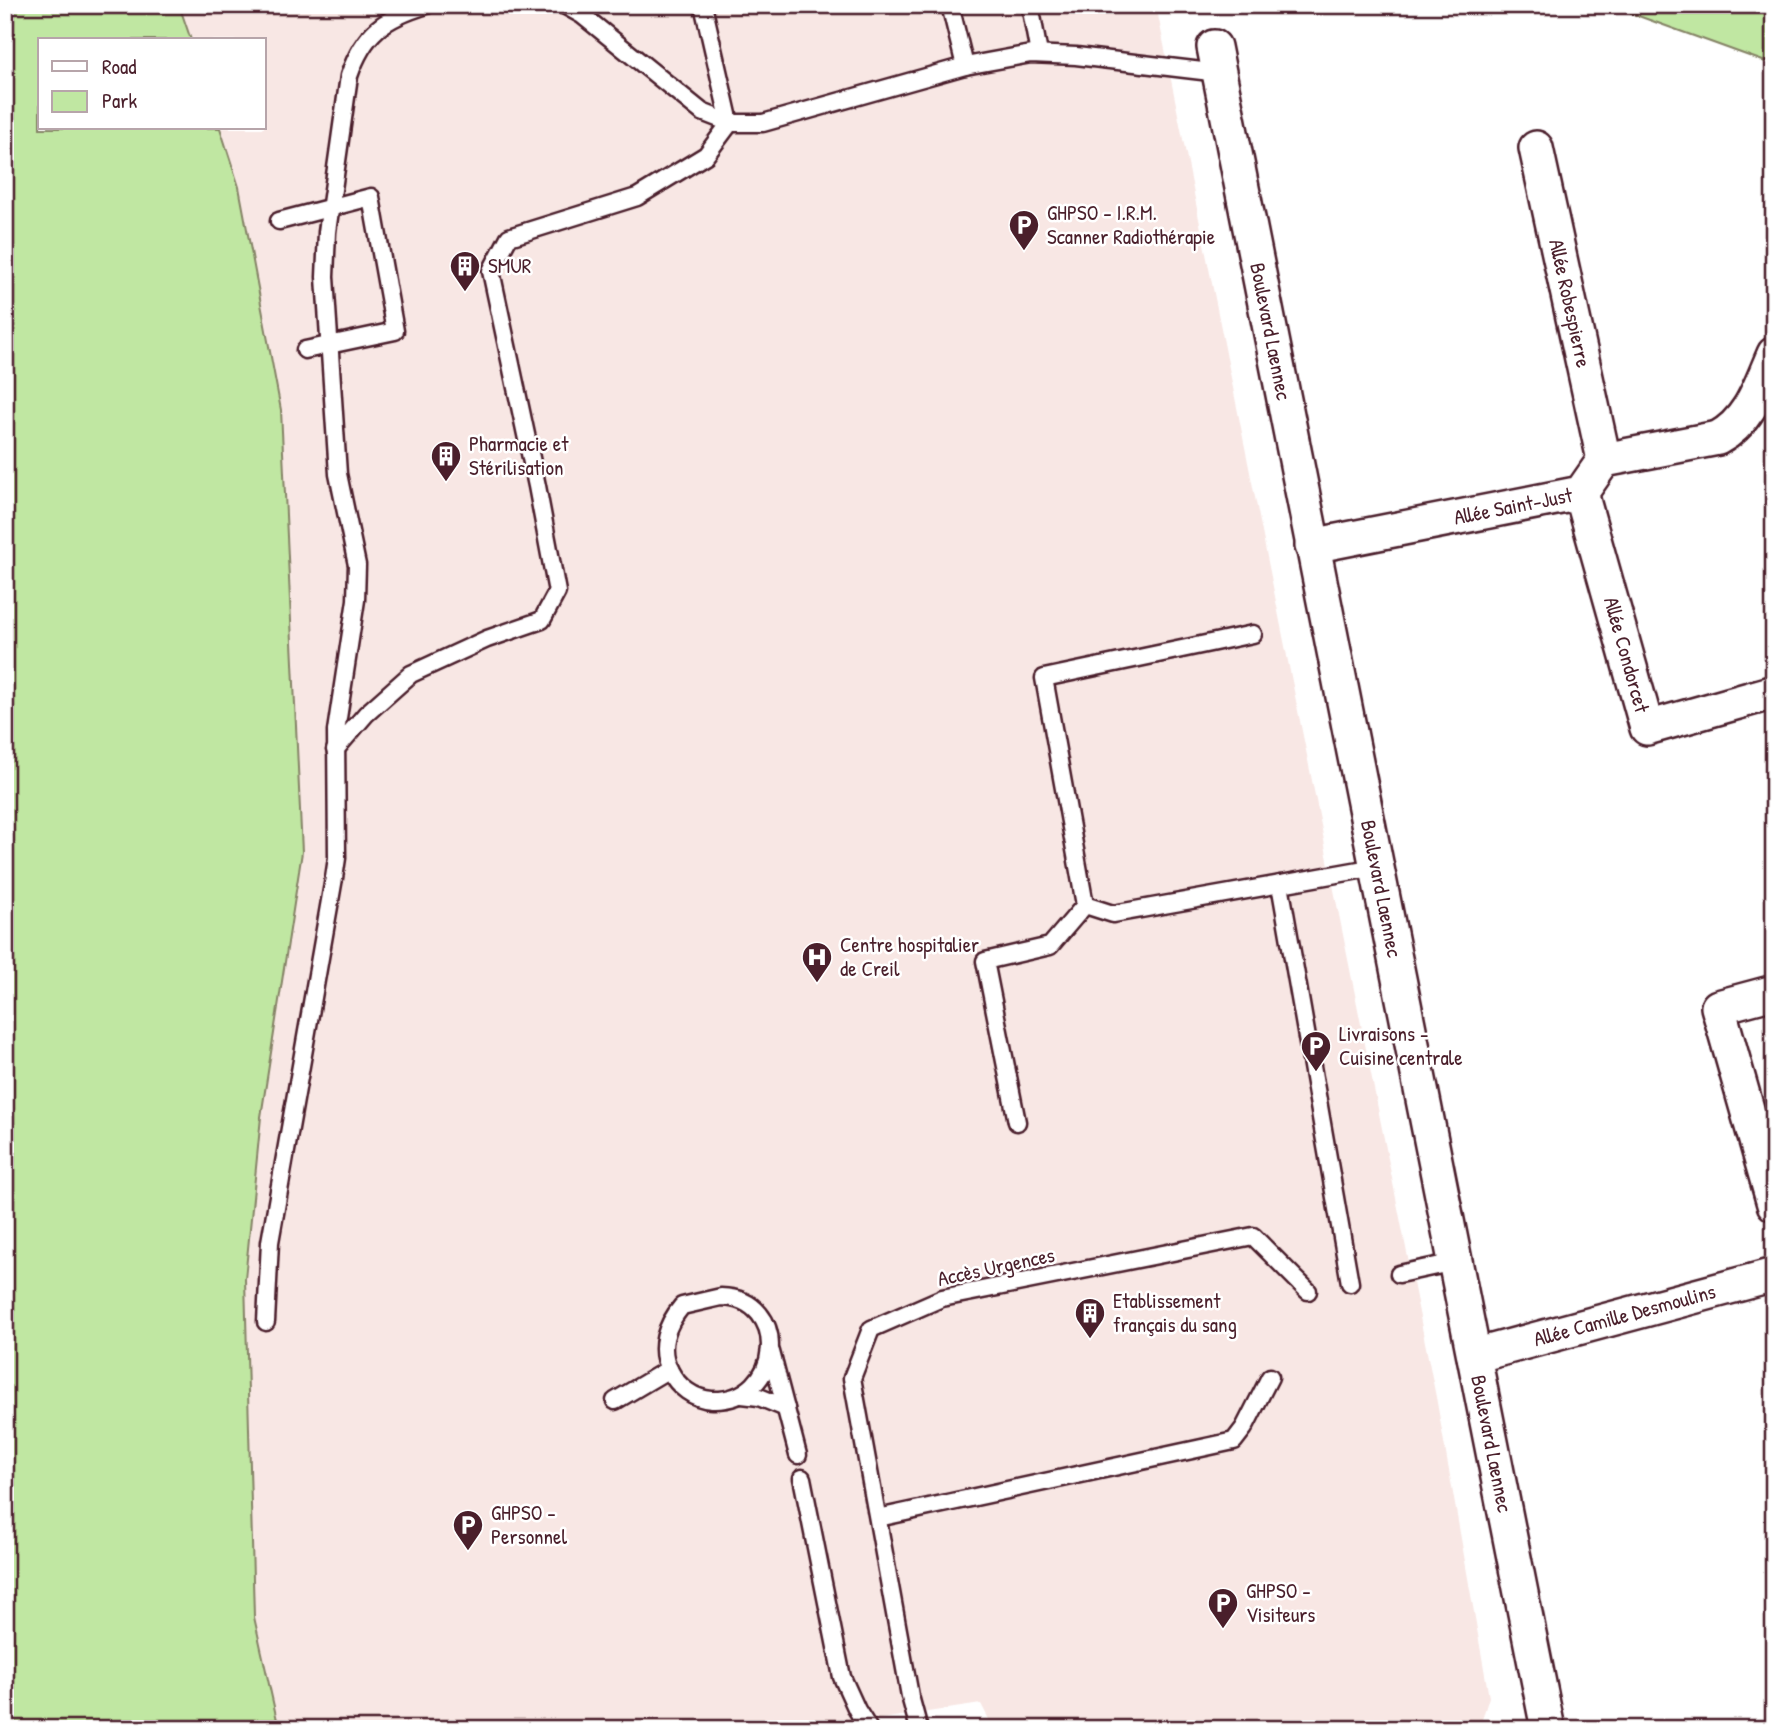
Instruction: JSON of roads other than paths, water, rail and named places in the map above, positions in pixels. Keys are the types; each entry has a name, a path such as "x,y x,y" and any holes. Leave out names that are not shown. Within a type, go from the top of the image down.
{"street":[{"name":"Boulevard Laennec","path":"1217,60 1548,1729"},
{"name":"Allée Robespierre","path":"1536,148 1604,460"},
{"path":"1604,460 1704,442 1731,431 1750,408 1774,354"},
{"name":"Allée Saint-Just","path":"1312,546 1581,494 1604,460"},
{"name":"Allée Condorcet","path":"1581,494 1647,728 1774,692"},
{"path":"1774,992 1718,1007 1774,1204"},
{"name":"Allée Camille Desmoulins","path":"1474,1356 1774,1275"}],"lane":[{"path":"266,1322 270,1242 337,858 335,750 356,600 358,565 338,474 329,345 325,277 331,208 349,76 354,60 370,34 382,23 427,5"},
{"path":"564,5 582,15 702,112 730,123 762,123 965,66 1007,57 1039,54 1162,65 1217,60"},
{"path":"335,750 366,714 411,674 487,639 542,620 557,592 491,271 509,237 637,198 706,155 730,123 703,5"},
{"path":"950,5 965,66"},
{"path":"1030,5 1039,54"},
{"path":"279,221 371,197 395,331 305,350"},
{"path":"1085,905 1044,678 1254,634"},
{"path":"1085,905 1113,914 1376,867"},
{"path":"1280,884 1350,1283"},
{"path":"1017,1122 985,961 1050,946 1085,905"},
{"name":"Accès Urgences","path":"919,1729 910,1696 852,1378 872,1329 942,1298 1253,1236 1308,1291"},
{"path":"1399,1274 1455,1262"},
{"path":"786,1408 760,1396 742,1395 724,1400 706,1400 690,1393 676,1381 669,1370 664,1348 666,1330 682,1306 721,1297 737,1297 751,1306 763,1319 769,1335 798,1455"},
{"path":"742,1395 756,1384 766,1369 771,1352"},
{"path":"615,1401 669,1370"},
{"path":"878,1518 1234,1441 1244,1428 1270,1377"},
{"path":"802,1478 842,1677 869,1729"}],"place":[{"name":"GHPSO - I.R.M. Scanner Radiothérapie","path":"1024,252"},
{"name":"SMUR","path":"465,293"},
{"name":"Pharmacie et Stérilisation","path":"446,483"},
{"name":"Centre hospitalier de Creil","path":"817,984"},
{"name":"Livraisons - Cuisine centrale","path":"1316,1073"},
{"name":"Etablissement français du sang","path":"1090,1340"},
{"name":"GHPSO - Personnel","path":"468,1552"},
{"name":"GHPSO - Visiteurs","path":"1223,1630"}]}
